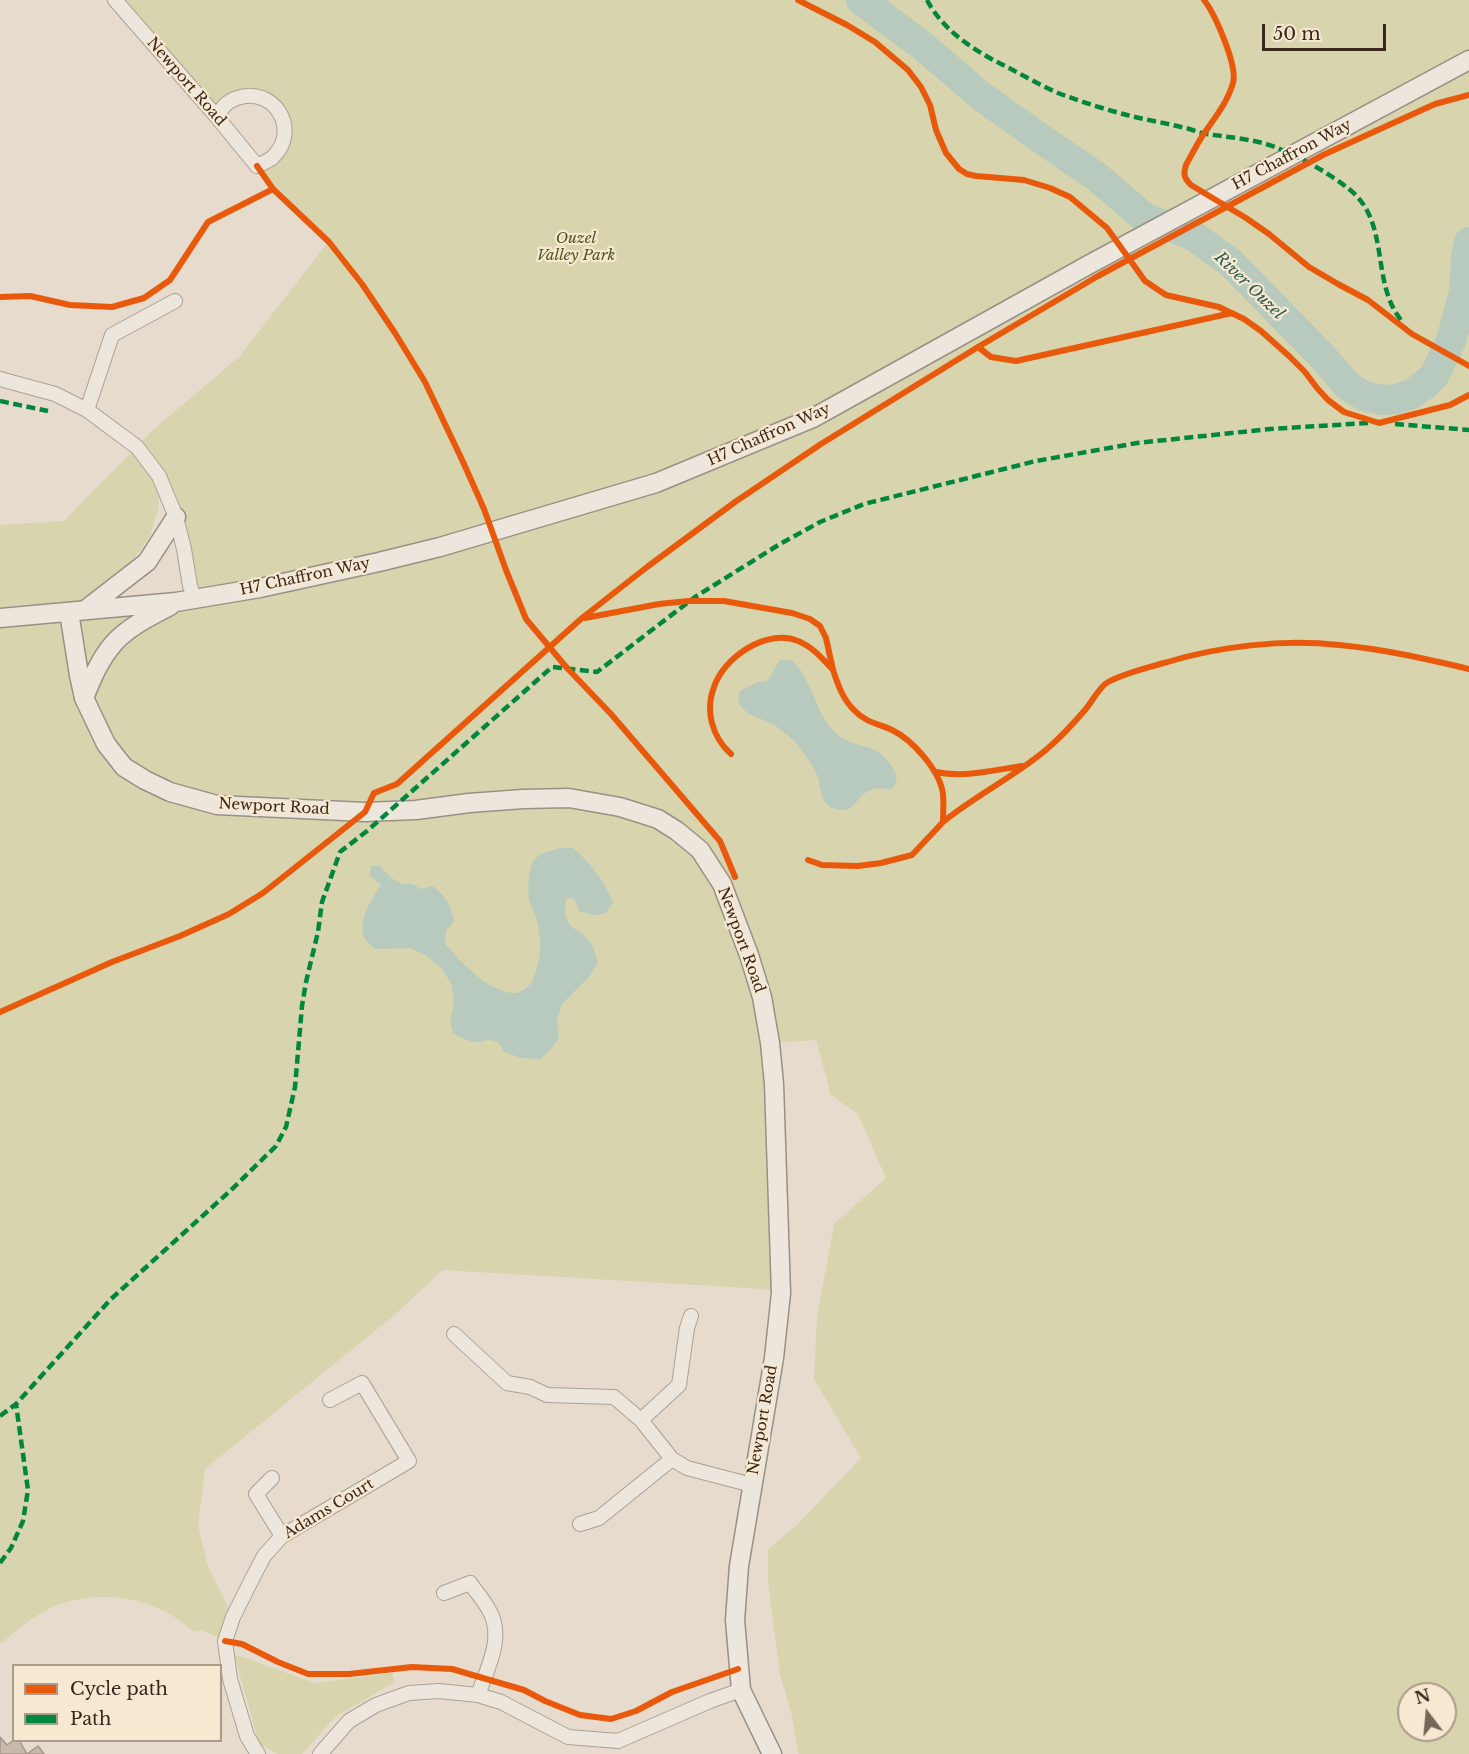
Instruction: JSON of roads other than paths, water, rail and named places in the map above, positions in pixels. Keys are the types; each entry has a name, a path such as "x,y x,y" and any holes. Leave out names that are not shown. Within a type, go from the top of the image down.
{"street":[{"name":"Newport Road","path":"115,0 218,117 257,166 274,157 282,144 285,132 280,113 275,106 264,99 244,96 233,99 224,106 218,117"},
{"name":"H7 Chaffron Way","path":"0,618 176,602 260,588 467,539 656,483 813,418 1090,264 1469,60"},
{"path":"87,410 112,335 175,302"},
{"path":"0,379 55,394 87,410 136,447 159,476 176,517 190,586 195,599"},
{"path":"76,611 147,562 176,517"},
{"path":"84,698 94,672 115,642 138,623 176,602"},
{"name":"Newport Road","path":"76,611 79,675 84,698 105,744 124,766 145,780 170,792 217,805 389,812 469,803 569,798 620,807 658,819 700,850 723,884 762,997 774,1084 781,1293 774,1358 739,1566 735,1620 741,1690 772,1754"},
{"path":"642,1420 679,1385 687,1328 691,1316"},
{"path":"454,1334 507,1383 530,1387 547,1395 614,1397 642,1420 672,1459 687,1468 752,1485"},
{"name":"Adams Court","path":"258,1754 247,1736 225,1679 225,1641 233,1617 264,1556 282,1536 409,1461 362,1383 330,1400"},
{"path":"580,1524 599,1518 672,1459"},
{"path":"272,1478 256,1494 282,1536"},
{"path":"444,1593 470,1583 490,1611 496,1631 495,1644 478,1695"},
{"path":"320,1754 349,1720 376,1705 409,1693 439,1691 478,1695 501,1702 568,1737 618,1741 741,1690"}],"waterway":[{"name":"River Ouzel","path":"861,0 924,47 981,96 1097,177 1145,218 1192,235 1230,262 1348,386 1364,396 1382,400 1397,399 1412,394 1434,376 1451,341 1464,291 1469,242"}],"park label":[{"name":"Ouzel Valley Park","path":"576,248"}]}
